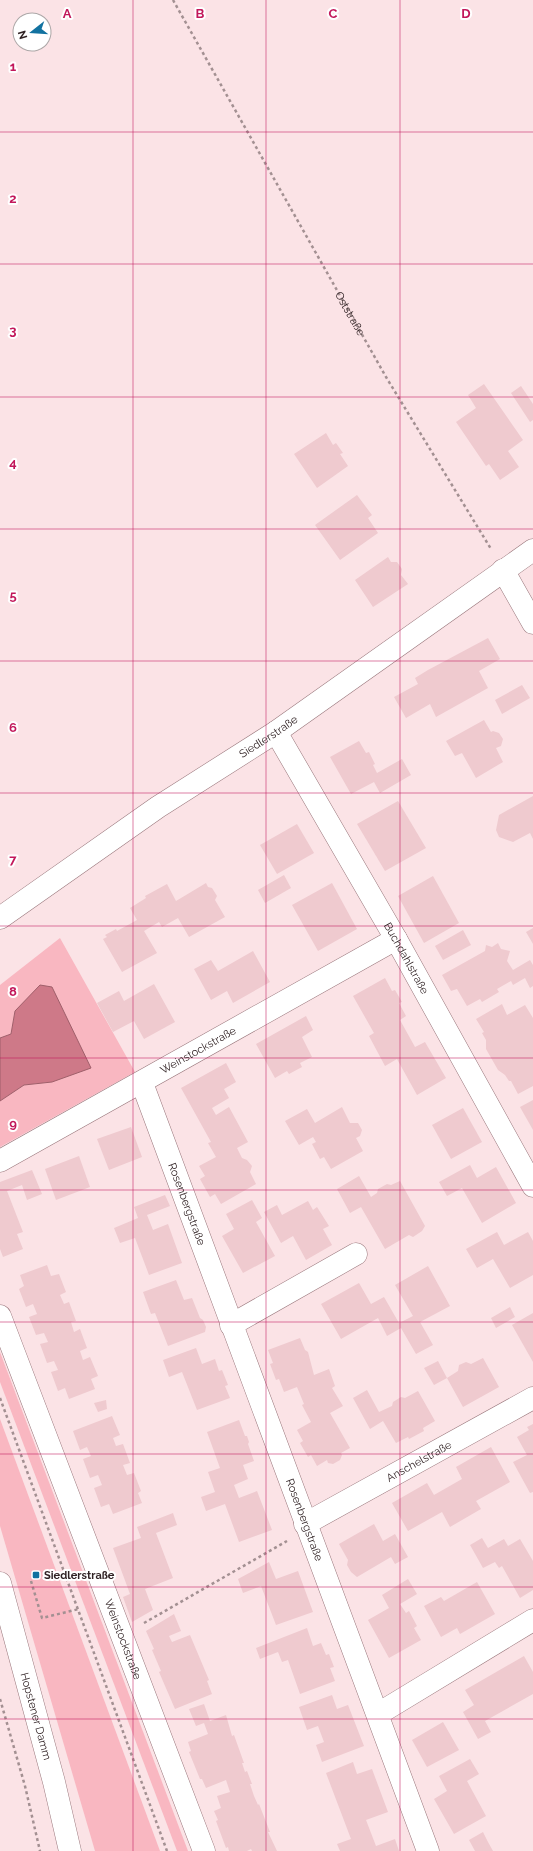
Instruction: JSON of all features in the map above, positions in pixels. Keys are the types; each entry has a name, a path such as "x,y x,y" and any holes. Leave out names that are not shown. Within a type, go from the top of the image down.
{"street":[{"name":"Siedlerstraße","path":"0,918 158,807 276,732 533,550"},
{"path":"503,570 533,623"},
{"name":"Buchdahlstraße","path":"276,732 396,939 533,1186"},
{"name":"Weinstockstraße","path":"0,1161 142,1083 396,939"},
{"name":"Rosenbergstraße","path":"142,1083 306,1527 378,1714 428,1851"},
{"path":"231,1325 356,1254"},
{"name":"Weinstockstraße","path":"0,1316 204,1851"},
{"name":"Anschelstraße","path":"306,1527 533,1398"},
{"name":"Hopstener Damm","path":"0,1583 54,1782 70,1851"},
{"path":"378,1714 533,1620"}],"path":[{"name":"Oststraße","path":"173,0 386,377 503,570"},
{"path":"0,1398 167,1851"},
{"path":"122,1636 306,1527"},
{"path":"31,1581 42,1618 79,1609"},
{"path":"0,1699 25,1786 40,1851"}],"shaded area":[{"path":"60,938 135,1072 0,1147 0,1101 24,1085 52,1082 15,1011 11,1034 0,1038 0,985"},
{"path":"40,985 52,987 91,1068 52,1082 24,1085 0,1101 0,1038 11,1034 15,1011"},
{"path":"0,1352 188,1851 177,1851 0,1382"},
{"path":"0,1419 160,1851 95,1851 0,1526"}],"building":[{"path":"484,384 523,440 508,451 519,467 500,480 489,464 486,466 456,422 476,408 468,395"},
{"path":"521,386 533,404 533,420 530,422 511,393"},
{"path":"326,433 333,445 336,443 343,453 340,454 348,466 317,488 294,454"},
{"path":"357,495 372,515 368,518 378,533 340,560 315,525"},
{"path":"388,557 391,562 397,562 402,569 401,575 408,584 373,607 355,580"},
{"path":"488,638 500,659 479,671 488,688 436,717 430,704 406,718 394,697 418,684 415,678"},
{"path":"522,685 530,698 502,714 495,700"},
{"path":"484,720 491,732 493,731 499,733 503,739 501,746 496,748 503,762 476,778 462,753 455,756 446,741"},
{"path":"359,741 366,753 369,752 375,764 373,765 377,773 402,759 411,775 380,793 374,782 351,794 330,757"},
{"path":"533,796 533,839 530,833 513,842 499,837 496,830 499,815"},
{"path":"398,801 426,848 385,871 357,824"},
{"path":"297,824 314,853 277,874 260,845"},
{"path":"284,875 291,888 265,903 258,890"},
{"path":"433,876 459,923 424,943 398,896"},
{"path":"206,883 208,887 212,888 217,896 215,900 225,917 189,937 178,918 162,927 159,922 144,931 157,953 122,972 103,939 107,937 105,935 116,929 117,931 137,920 130,908 146,898 145,896 167,884 176,901"},
{"path":"332,883 357,929 318,951 292,905"},
{"path":"533,928 533,944 526,932"},
{"path":"463,930 471,945 443,960 435,946"},
{"path":"498,943 501,949 510,951 507,961 513,970 530,960 533,965 533,986 530,988 525,978 513,985 511,981 497,989 499,992 482,1002 480,999 467,1006 457,989 451,991 442,975 485,951 486,945 492,947"},
{"path":"253,951 270,982 233,1003 227,991 211,1000 194,969 211,960 218,971"},
{"path":"385,978 392,991 395,990 402,1002 399,1003 406,1016 400,1020 415,1047 425,1042 446,1078 417,1095 397,1059 385,1066 369,1036 374,1033 353,996"},
{"path":"154,984 175,1022 144,1039 134,1021 113,1032 97,1003 119,991 124,1001"},
{"path":"502,1004 507,1015 525,1005 533,1018 533,1086 518,1094 511,1081 509,1081 505,1075 498,1070 486,1049 486,1040 482,1033 484,1032 476,1019"},
{"path":"306,1016 313,1030 302,1037 312,1057 300,1063 302,1067 289,1074 287,1071 275,1078 256,1044"},
{"path":"226,1063 236,1082 224,1089 229,1098 212,1108 216,1115 229,1107 248,1142 237,1148 242,1158 247,1160 252,1166 250,1172 256,1184 221,1204 215,1194 210,1197 200,1179 205,1176 199,1166 216,1157 208,1143 211,1142 181,1088"},
{"path":"533,1100 533,1130 520,1107"},
{"path":"342,1107 350,1123 358,1123 362,1130 360,1136 356,1138 363,1151 331,1169 324,1157 320,1159 312,1144 316,1142 313,1137 299,1145 285,1121 307,1109 315,1123"},
{"path":"463,1108 482,1142 451,1159 432,1125"},
{"path":"131,1127 142,1157 109,1170 97,1139"},
{"path":"79,1156 90,1187 56,1200 45,1169"},
{"path":"470,1165 477,1178 496,1167 516,1203 482,1223 462,1188 447,1196 439,1182"},
{"path":"32,1170 42,1194 27,1200 22,1185 7,1191 23,1232 17,1234 23,1249 3,1257 0,1249 0,1182"},
{"path":"359,1176 371,1197 377,1193 378,1189 387,1184 391,1185 400,1181 425,1226 422,1231 413,1237 409,1235 385,1249 361,1207 350,1213 337,1189"},
{"path":"165,1195 170,1206 147,1215 153,1230 168,1224 182,1263 149,1275 135,1238 120,1243 114,1228 138,1218 134,1207"},
{"path":"252,1200 262,1218 256,1222 275,1256 243,1273 222,1236 234,1229 226,1214"},
{"path":"308,1201 313,1210 317,1207 329,1226 323,1229 332,1245 306,1260 293,1236 281,1243 264,1212 277,1205 282,1215"},
{"path":"497,1232 504,1245 528,1232 533,1241 533,1275 510,1288 493,1259 477,1268 466,1249"},
{"path":"47,1265 51,1276 59,1274 66,1292 60,1295 64,1304 69,1302 76,1321 71,1322 74,1332 80,1329 87,1348 80,1351 83,1360 90,1357 98,1376 91,1379 95,1389 69,1399 65,1388 58,1391 51,1372 58,1370 54,1361 47,1363 40,1344 48,1342 44,1333 36,1335 29,1317 37,1314 33,1304 26,1307 19,1289 24,1286 20,1275"},
{"path":"428,1266 450,1306 420,1322 433,1345 416,1354 401,1328 387,1336 378,1318 341,1339 321,1304 359,1283 371,1304 384,1297 399,1323 413,1316 395,1285"},
{"path":"176,1280 184,1300 192,1298 200,1318 203,1320 206,1327 205,1332 168,1346 155,1313 151,1314 143,1292"},
{"path":"510,1307 515,1317 496,1328 491,1318"},
{"path":"533,1313 533,1362 512,1325"},
{"path":"300,1338 305,1350 308,1352 314,1375 329,1369 335,1386 332,1388 343,1406 330,1413 350,1448 341,1453 342,1455 340,1460 333,1464 328,1463 327,1460 317,1466 311,1455 308,1457 300,1443 303,1441 297,1430 311,1422 302,1405 304,1404 297,1387 284,1392 279,1379 276,1380 270,1364 273,1363 268,1350"},
{"path":"196,1348 202,1364 215,1359 219,1371 222,1370 228,1385 225,1386 230,1398 197,1410 182,1372 169,1377 163,1360"},
{"path":"483,1358 499,1387 463,1407 447,1378 458,1371 459,1365 466,1362 471,1364"},
{"path":"438,1361 447,1378 434,1385 424,1368"},
{"path":"367,1390 379,1412 392,1406 393,1402 401,1397 405,1398 418,1391 435,1421 423,1428 424,1431 409,1439 408,1437 396,1443 383,1421 370,1429 353,1398"},
{"path":"106,1400 107,1409 98,1412 94,1403"},
{"path":"112,1416 120,1435 113,1438 116,1446 123,1444 130,1463 123,1465 127,1475 134,1473 141,1491 138,1493 142,1503 113,1514 109,1504 101,1507 94,1488 102,1485 98,1475 90,1478 83,1459 91,1456 87,1447 80,1450 73,1431"},
{"path":"239,1420 245,1436 247,1436 254,1461 243,1465 248,1479 234,1485 239,1498 257,1491 272,1530 239,1542 225,1504 206,1511 201,1497 215,1492 208,1472 220,1468 207,1432"},
{"path":"533,1424 533,1492 530,1493 513,1462 527,1455 517,1437 529,1430 527,1427"},
{"path":"491,1447 510,1482 476,1501 481,1509 450,1527 442,1512 408,1531 392,1503 427,1483 434,1495 462,1479 456,1467"},
{"path":"173,1513 177,1525 156,1533 173,1578 145,1589 153,1610 132,1622 123,1597 130,1594 113,1548 141,1538 137,1527"},
{"path":"374,1524 383,1541 395,1534 408,1557 395,1564 391,1557 357,1577 351,1572 347,1565 348,1560 339,1544"},
{"path":"482,1538 488,1548 504,1539 508,1546 520,1539 533,1561 533,1590 520,1598 502,1566 499,1568 495,1562 483,1568 470,1545"},
{"path":"269,1562 276,1579 298,1571 313,1612 276,1625 261,1586 243,1593 238,1579"},
{"path":"408,1579 417,1594 400,1604 406,1613 409,1611 417,1626 414,1628 421,1640 389,1658 368,1620 389,1608 382,1595"},
{"path":"477,1582 495,1614 460,1634 457,1628 441,1637 424,1606 441,1597 444,1601"},
{"path":"174,1614 181,1631 169,1636 172,1642 190,1635 209,1680 207,1681 212,1694 175,1709 159,1672 161,1671 146,1631"},
{"path":"307,1628 313,1646 321,1643 326,1655 329,1654 334,1667 330,1668 335,1681 300,1694 288,1660 282,1662 278,1652 260,1659 256,1648"},
{"path":"524,1656 533,1672 533,1694 485,1721 491,1732 478,1739 463,1712 474,1705 465,1690"},
{"path":"332,1695 337,1709 348,1705 364,1746 322,1762 316,1745 324,1742 318,1726 307,1730 299,1707"},
{"path":"204,1704 210,1721 226,1715 232,1736 234,1735 244,1763 242,1763 245,1772 247,1771 252,1784 250,1784 254,1796 258,1805 259,1804 270,1832 268,1832 277,1851 252,1851 251,1849 247,1851 229,1851 228,1847 226,1848 214,1811 221,1808 217,1796 230,1792 226,1780 206,1788 202,1779 200,1779 189,1752 191,1751 188,1742 208,1734 204,1723 196,1726 189,1709"},
{"path":"443,1722 459,1750 427,1767 412,1740"},
{"path":"470,1759 479,1774 467,1781 486,1816 454,1834 434,1799 447,1791 439,1776"},
{"path":"353,1762 357,1774 372,1769 388,1812 366,1820 376,1846 395,1839 399,1851 340,1851 337,1844 351,1839 326,1773"},
{"path":"483,1832 493,1851 475,1851 469,1840"}],"place":[{"name":"Siedlerstraße","path":"36,1575"}]}
